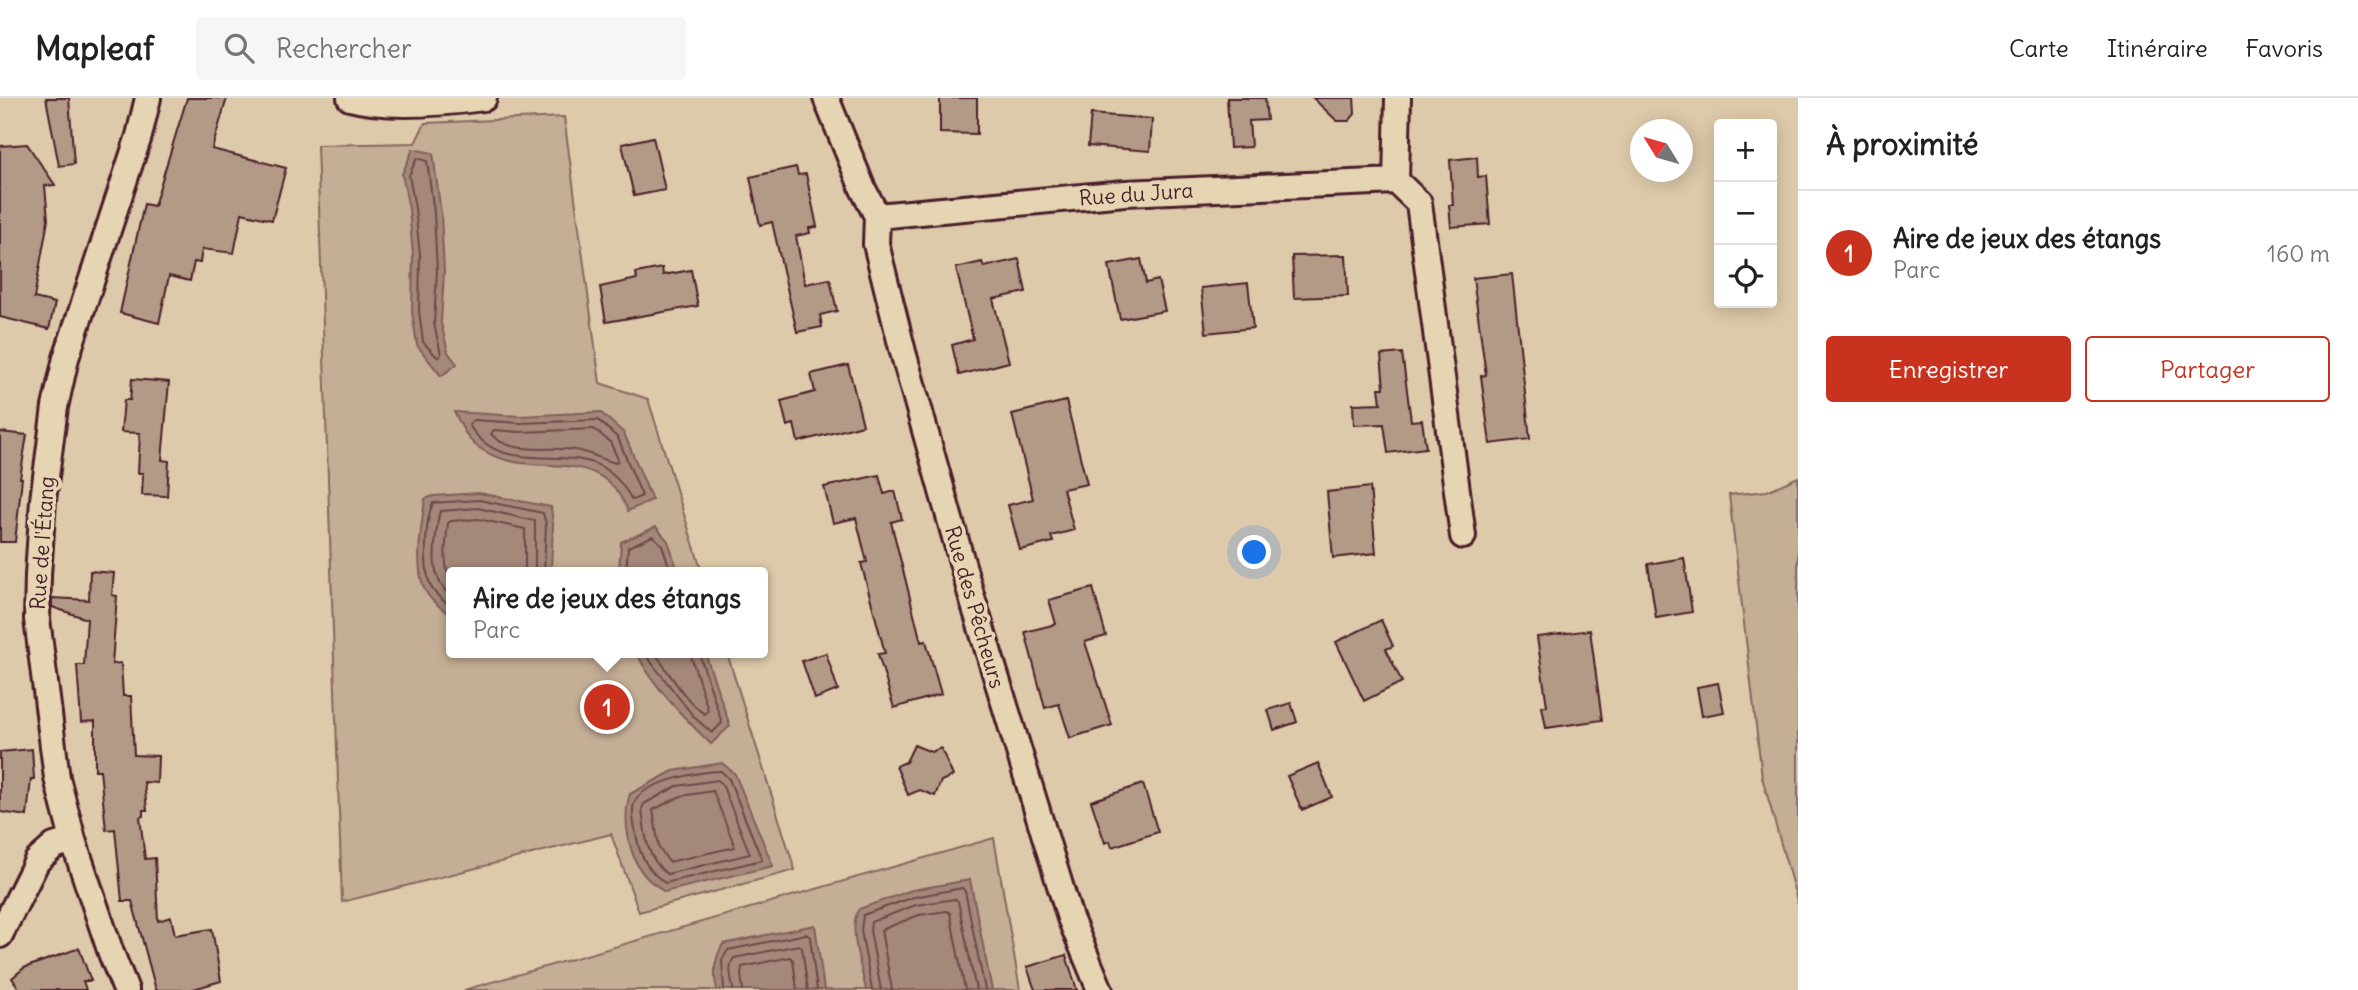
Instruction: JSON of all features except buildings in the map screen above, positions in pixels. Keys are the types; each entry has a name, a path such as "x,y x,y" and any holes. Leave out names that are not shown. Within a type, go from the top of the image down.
{"street":[{"name":"Rue de l'Étang","path":"126,990 73,840 57,778 37,619 38,559 55,407 66,358 139,136 148,98"},
{"path":"350,98 367,103 458,102 484,98"},
{"path":"826,98 863,189 877,216"},
{"path":"1398,98 1396,181 1419,203 1463,536"},
{"name":"Rue du Jura","path":"877,216 1125,193 1396,181"},
{"name":"Rue des Pêcheurs","path":"877,216 876,244 903,352 972,598 1070,919 1100,990"},
{"path":"0,935 37,861 54,846 73,840"}],"shaded area":[{"path":"564,117 600,383 648,399 700,567 446,567 446,658 729,658 795,870 639,912 611,834 342,902 317,145 415,143 425,123"},
{"path":"1798,477 1798,904 1762,777 1729,495 1767,491"},
{"path":"994,838 1020,990 464,990"}],"water":[{"path":"413,149 433,153 441,213 444,272 441,323 448,352 457,364 441,376 417,345 412,312 413,256 409,209 402,174"},
{"path":"454,412 520,416 600,412 624,433 652,500 628,511 615,489 599,476 581,469 498,458 474,444"},
{"path":"479,493 551,507 551,567 446,567 446,611 429,596 421,578 420,544 425,499"},
{"path":"656,527 668,541 676,567 619,567 621,542"},
{"path":"640,658 707,658 730,726 711,744 680,713"},
{"path":"722,763 735,774 773,866 664,892 640,870 631,849 627,826 630,794 673,771"},
{"path":"970,880 992,990 866,990 854,926 859,909 912,890"},
{"path":"815,925 824,990 717,990 715,966 723,944"}],"place":[{"name":"Aire de jeux des étangs","path":"607,707"}]}
